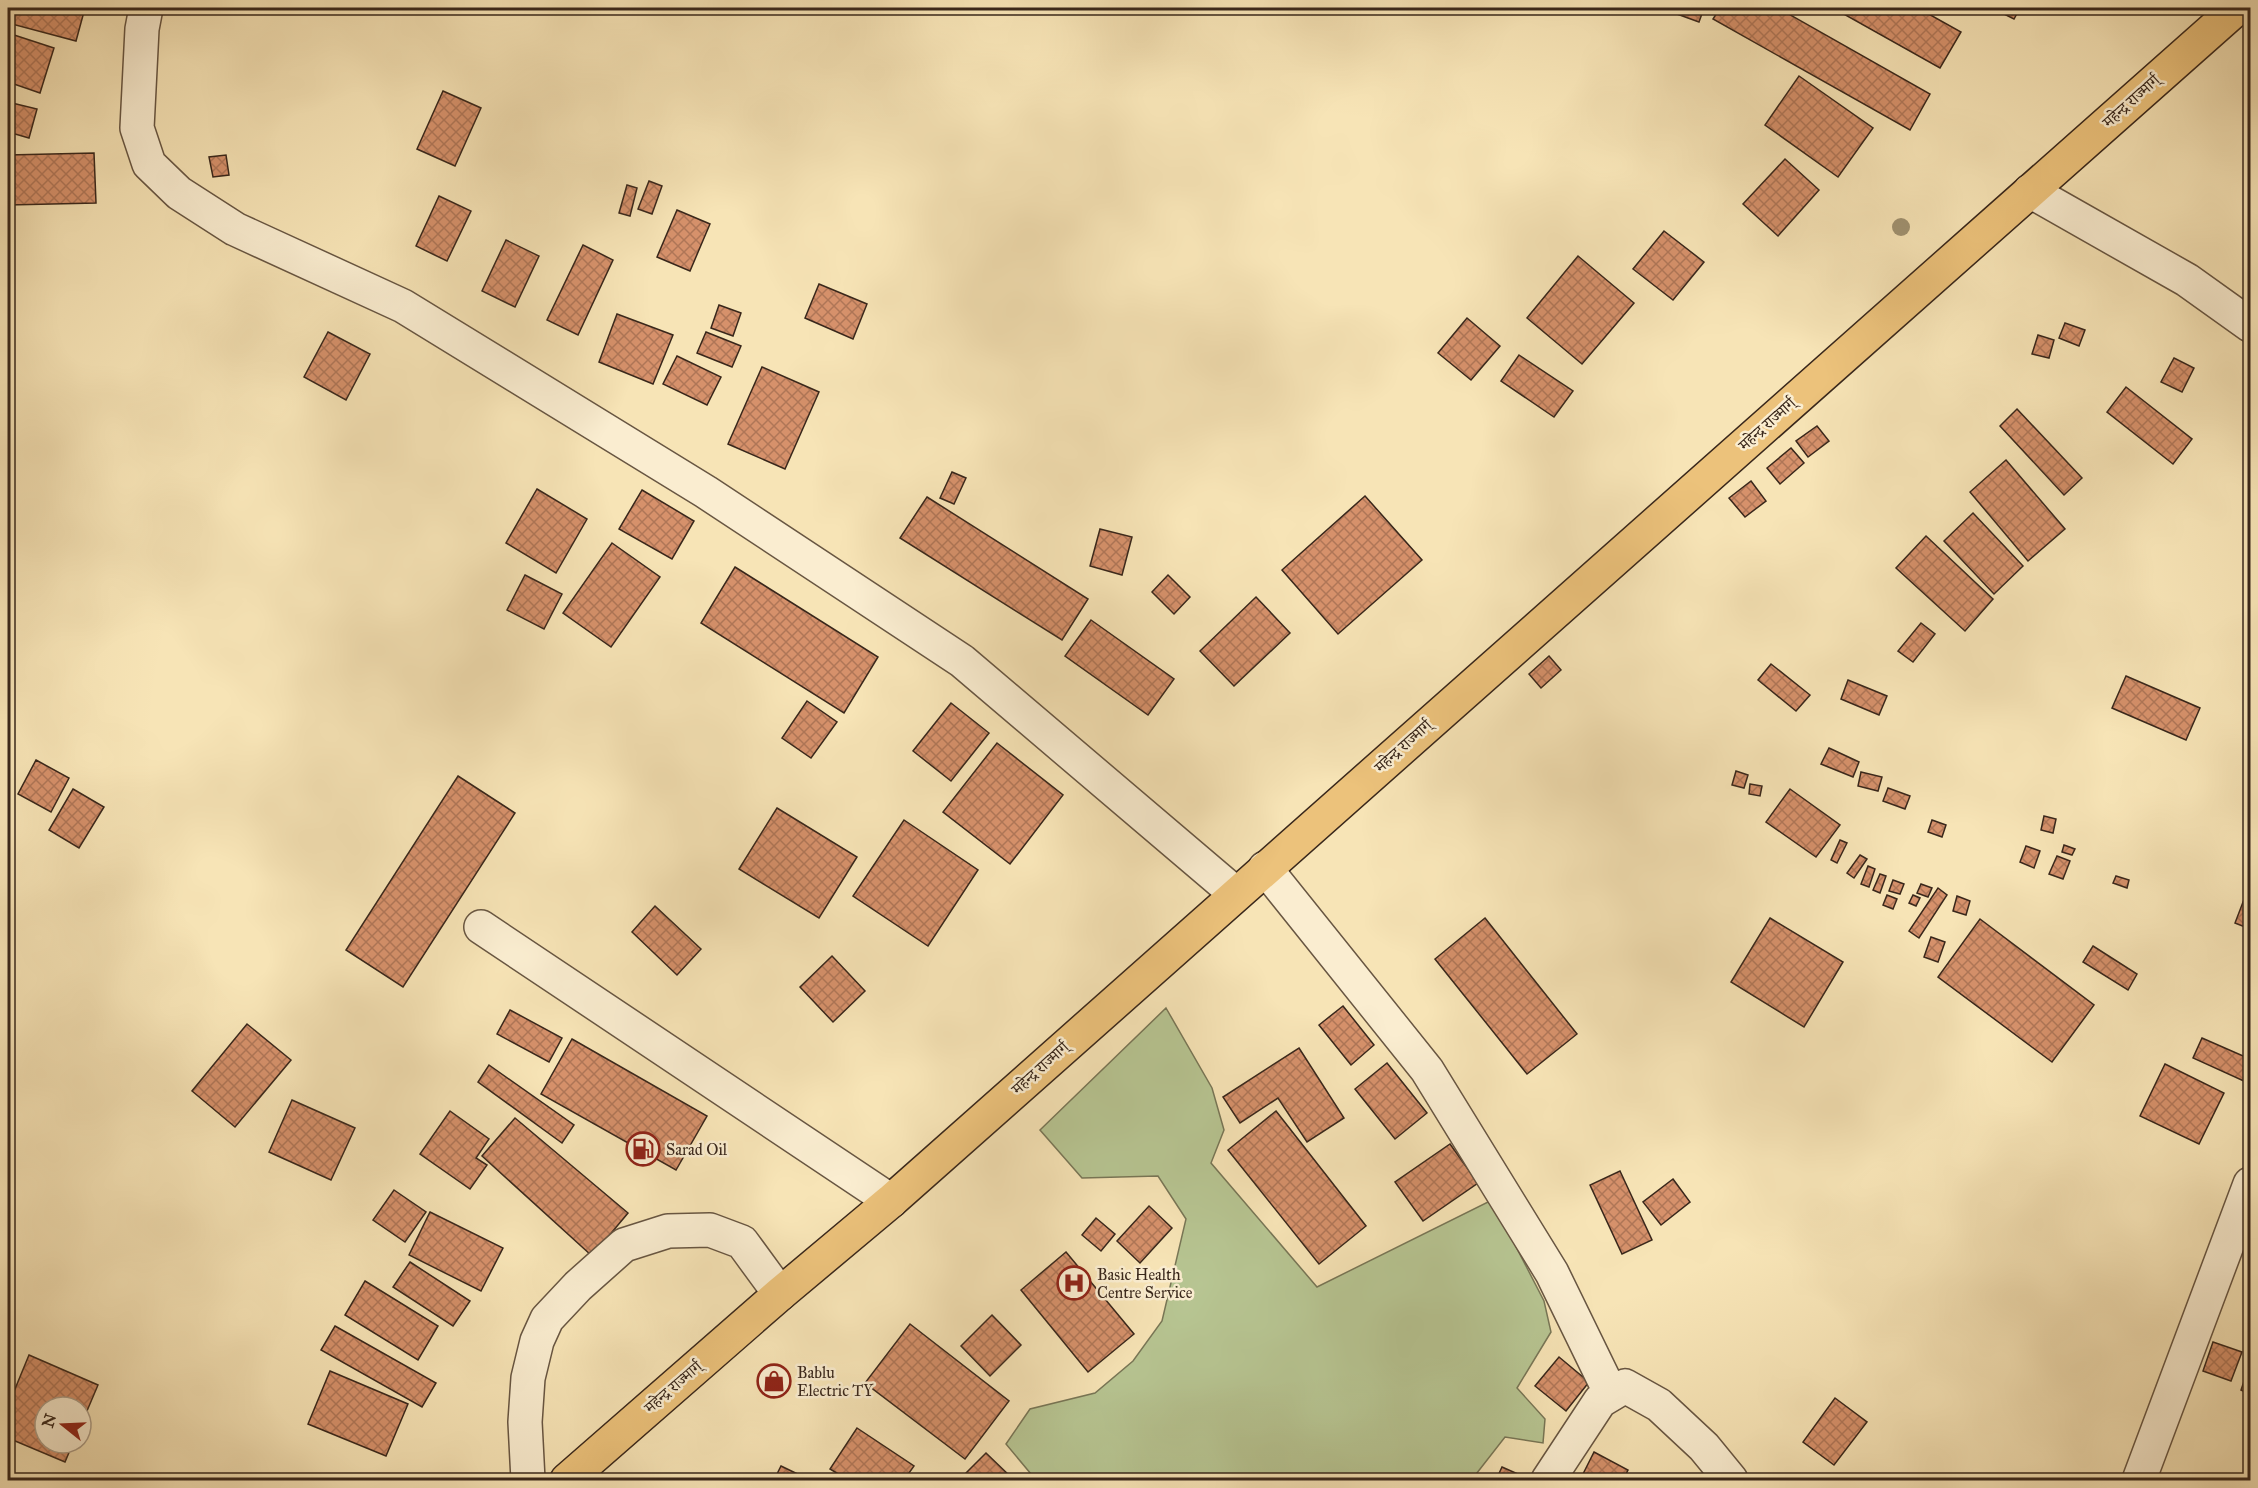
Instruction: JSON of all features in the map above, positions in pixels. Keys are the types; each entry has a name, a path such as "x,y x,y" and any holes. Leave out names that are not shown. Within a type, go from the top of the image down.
{"highway":[{"name":"महेन्द्र राज्मार्ग्","path":"567,1480 780,1294 891,1201 2236,8"}],"street":[{"path":"146,8 142,29 137,128 148,164 179,193 235,229 403,306 706,492 962,660 1236,894"},
{"path":"2030,191 2187,280 2250,325"},
{"path":"1265,868 1427,1070 1552,1273 1611,1394"},
{"path":"481,927 891,1201"},
{"path":"2139,1480 2250,1184"},
{"path":"528,1480 525,1422 528,1378 537,1341 547,1319 578,1286 624,1245 668,1231 710,1230 742,1242 780,1294"},
{"path":"1548,1480 1600,1401 1625,1386 1659,1405 1704,1447 1731,1480"}],"green space":[{"path":"1166,1008 1212,1088 1224,1130 1211,1163 1317,1287 1492,1200 1544,1301 1551,1332 1517,1388 1545,1419 1543,1443 1505,1437 1473,1478 1463,1480 1036,1480 1006,1444 1030,1409 1095,1393 1133,1361 1162,1321 1186,1219 1158,1176 1082,1178 1040,1130"}],"building":[{"path":"8,8 85,8 76,41 8,23"},
{"path":"1667,8 1704,8 1699,22 1666,10"},
{"path":"1720,8 1778,8 1930,94 1910,130 1713,19"},
{"path":"1833,8 1918,8 1961,32 1940,68"},
{"path":"1992,8 2020,8 2014,19"},
{"path":"8,33 54,48 40,93 8,82"},
{"path":"1799,76 1873,128 1838,177 1765,125"},
{"path":"443,91 481,108 455,166 417,149"},
{"path":"8,102 37,109 29,138 8,132"},
{"path":"94,153 96,203 8,205 8,155"},
{"path":"226,155 229,175 213,177 209,157"},
{"path":"1785,159 1819,190 1778,236 1743,204"},
{"path":"649,181 662,186 652,214 638,209"},
{"path":"627,185 637,188 630,216 619,213"},
{"path":"439,196 471,211 447,261 416,246"},
{"path":"677,210 710,224 690,271 657,257"},
{"path":"1664,231 1704,262 1673,300 1633,269"},
{"path":"506,240 539,256 515,307 482,291"},
{"path":"583,245 613,260 578,335 547,320"},
{"path":"1578,256 1634,303 1582,364 1527,318"},
{"path":"819,284 867,304 853,339 805,318"},
{"path":"719,305 741,313 733,336 711,328"},
{"path":"617,314 673,335 653,384 599,362"},
{"path":"1467,318 1500,346 1471,380 1438,353"},
{"path":"2065,323 2085,330 2079,346 2059,338"},
{"path":"328,332 370,354 346,400 304,377"},
{"path":"706,332 741,346 732,367 697,353"},
{"path":"2038,335 2054,340 2049,358 2032,354"},
{"path":"1519,355 1573,391 1554,417 1501,381"},
{"path":"677,356 721,377 707,405 663,384"},
{"path":"2174,358 2194,368 2182,392 2161,382"},
{"path":"762,367 819,392 785,469 728,444"},
{"path":"2126,387 2192,439 2173,464 2107,412"},
{"path":"2017,409 2082,478 2064,495 2000,426"},
{"path":"1817,426 1829,441 1808,457 1796,441"},
{"path":"1791,448 1804,463 1780,484 1767,468"},
{"path":"2006,460 2065,529 2028,561 1970,492"},
{"path":"952,472 966,478 954,504 940,498"},
{"path":"1751,481 1766,501 1745,517 1729,498"},
{"path":"537,489 587,519 556,573 506,543"},
{"path":"642,490 694,521 672,559 619,529"},
{"path":"1365,496 1422,560 1338,634 1282,570"},
{"path":"927,497 1088,599 1062,640 900,538"},
{"path":"1973,513 2023,566 1994,594 1944,541"},
{"path":"1100,529 1132,537 1122,575 1090,566"},
{"path":"1926,536 1993,599 1965,631 1896,568"},
{"path":"612,543 660,577 611,647 563,613"},
{"path":"735,567 878,657 844,713 701,623"},
{"path":"525,575 562,594 544,629 507,610"},
{"path":"1168,575 1190,597 1174,614 1152,592"},
{"path":"1256,597 1290,633 1234,686 1200,651"},
{"path":"1091,620 1174,679 1148,715 1065,656"},
{"path":"1921,623 1935,634 1913,662 1898,651"},
{"path":"1549,656 1561,670 1541,688 1529,674"},
{"path":"1771,664 1810,695 1796,711 1758,680"},
{"path":"2126,676 2200,708 2186,740 2112,708"},
{"path":"1848,680 1887,696 1879,715 1841,699"},
{"path":"807,701 837,722 811,758 782,738"},
{"path":"951,703 989,733 951,781 913,751"},
{"path":"997,743 1063,795 1010,864 943,812"},
{"path":"1829,748 1859,762 1853,777 1821,764"},
{"path":"36,760 69,778 51,812 18,794"},
{"path":"1736,771 1748,775 1744,788 1732,785"},
{"path":"1861,772 1882,777 1878,791 1858,786"},
{"path":"458,776 515,813 403,987 346,950"},
{"path":"1750,784 1762,786 1760,796 1749,794"},
{"path":"1888,788 1910,796 1905,809 1883,801"},
{"path":"73,789 104,807 79,848 49,830"},
{"path":"1790,789 1840,825 1816,857 1766,822"},
{"path":"777,808 857,857 819,918 739,869"},
{"path":"2044,816 2056,819 2053,833 2041,830"},
{"path":"904,820 978,870 928,946 853,896"},
{"path":"1932,820 1946,825 1942,837 1928,832"},
{"path":"1840,840 1847,843 1837,863 1831,860"},
{"path":"2064,845 2075,849 2072,855 2062,852"},
{"path":"2026,846 2040,851 2034,868 2020,862"},
{"path":"1860,855 1867,859 1854,878 1847,873"},
{"path":"2057,856 2070,861 2063,879 2049,874"},
{"path":"1868,866 1875,869 1869,887 1861,884"},
{"path":"1880,874 1886,876 1880,893 1873,890"},
{"path":"2116,876 2129,880 2127,888 2113,883"},
{"path":"1893,880 1904,884 1900,894 1889,891"},
{"path":"1921,884 1932,888 1928,897 1917,893"},
{"path":"1938,888 1947,895 1919,938 1909,931"},
{"path":"2248,889 2250,890 2250,929 2235,923"},
{"path":"1887,895 1897,899 1893,909 1883,905"},
{"path":"1913,895 1920,898 1916,906 1909,903"},
{"path":"1957,896 1970,901 1966,915 1953,911"},
{"path":"655,906 701,949 677,975 632,932"},
{"path":"1485,918 1577,1034 1527,1074 1435,959"},
{"path":"1770,918 1843,962 1804,1027 1731,982"},
{"path":"1980,919 2094,1005 2052,1062 1938,977"},
{"path":"1931,937 1945,942 1938,962 1924,957"},
{"path":"2093,946 2137,974 2128,990 2083,962"},
{"path":"832,956 865,991 833,1022 800,987"},
{"path":"1343,1006 1374,1045 1351,1065 1319,1025"},
{"path":"510,1010 562,1038 549,1062 497,1034"},
{"path":"247,1024 291,1060 235,1127 192,1091"},
{"path":"2202,1038 2250,1059 2250,1073 2246,1082 2193,1058"},
{"path":"572,1039 707,1116 676,1170 541,1094"},
{"path":"1299,1048 1344,1118 1307,1142 1278,1098 1240,1123 1223,1097"},
{"path":"1387,1063 1427,1113 1395,1139 1355,1089"},
{"path":"2165,1064 2224,1093 2199,1144 2140,1116"},
{"path":"489,1065 574,1125 562,1143 478,1082"},
{"path":"292,1100 355,1128 331,1180 269,1152"},
{"path":"450,1111 489,1139 476,1158 487,1165 470,1189 420,1154"},
{"path":"1276,1111 1366,1226 1319,1264 1228,1150"},
{"path":"515,1118 628,1213 592,1256 482,1156"},
{"path":"1450,1144 1478,1183 1423,1221 1395,1182"},
{"path":"1620,1171 1652,1240 1622,1254 1590,1185"},
{"path":"1673,1179 1690,1202 1661,1225 1643,1202"},
{"path":"394,1190 426,1212 405,1242 373,1220"},
{"path":"1149,1206 1172,1228 1140,1263 1117,1241"},
{"path":"430,1212 503,1248 481,1291 409,1255"},
{"path":"1096,1218 1115,1234 1101,1251 1082,1235"},
{"path":"1066,1252 1134,1334 1088,1372 1021,1290"},
{"path":"410,1262 470,1301 453,1326 393,1287"},
{"path":"365,1281 438,1326 418,1360 345,1315"},
{"path":"992,1315 1021,1345 990,1376 961,1346"},
{"path":"910,1324 1009,1401 965,1459 865,1383"},
{"path":"335,1326 436,1383 422,1407 321,1350"},
{"path":"2213,1342 2242,1352 2231,1381 2203,1371"},
{"path":"29,1355 98,1385 93,1397 33,1395 33,1449 8,1438 8,1406"},
{"path":"1559,1357 1589,1382 1566,1411 1535,1386"},
{"path":"2250,1364 2250,1394 2241,1390"},
{"path":"330,1371 408,1404 386,1456 308,1424"},
{"path":"1835,1398 1867,1422 1834,1465 1803,1442"},
{"path":"857,1428 914,1466 904,1480 848,1480 830,1469"},
{"path":"1594,1452 1628,1470 1623,1480 1580,1480"},
{"path":"986,1453 1012,1478 1010,1480 959,1480"},
{"path":"48,1455 68,1455 65,1462"},
{"path":"781,1466 810,1480 774,1480"},
{"path":"1502,1467 1527,1478 1525,1480 1496,1480"}],"place":[{"name":"Sarad Oil","path":"643,1149"},
{"name":"Basic Health Centre Service","path":"1074,1283"},
{"name":"Bablu Electric TY","path":"774,1381"}]}
